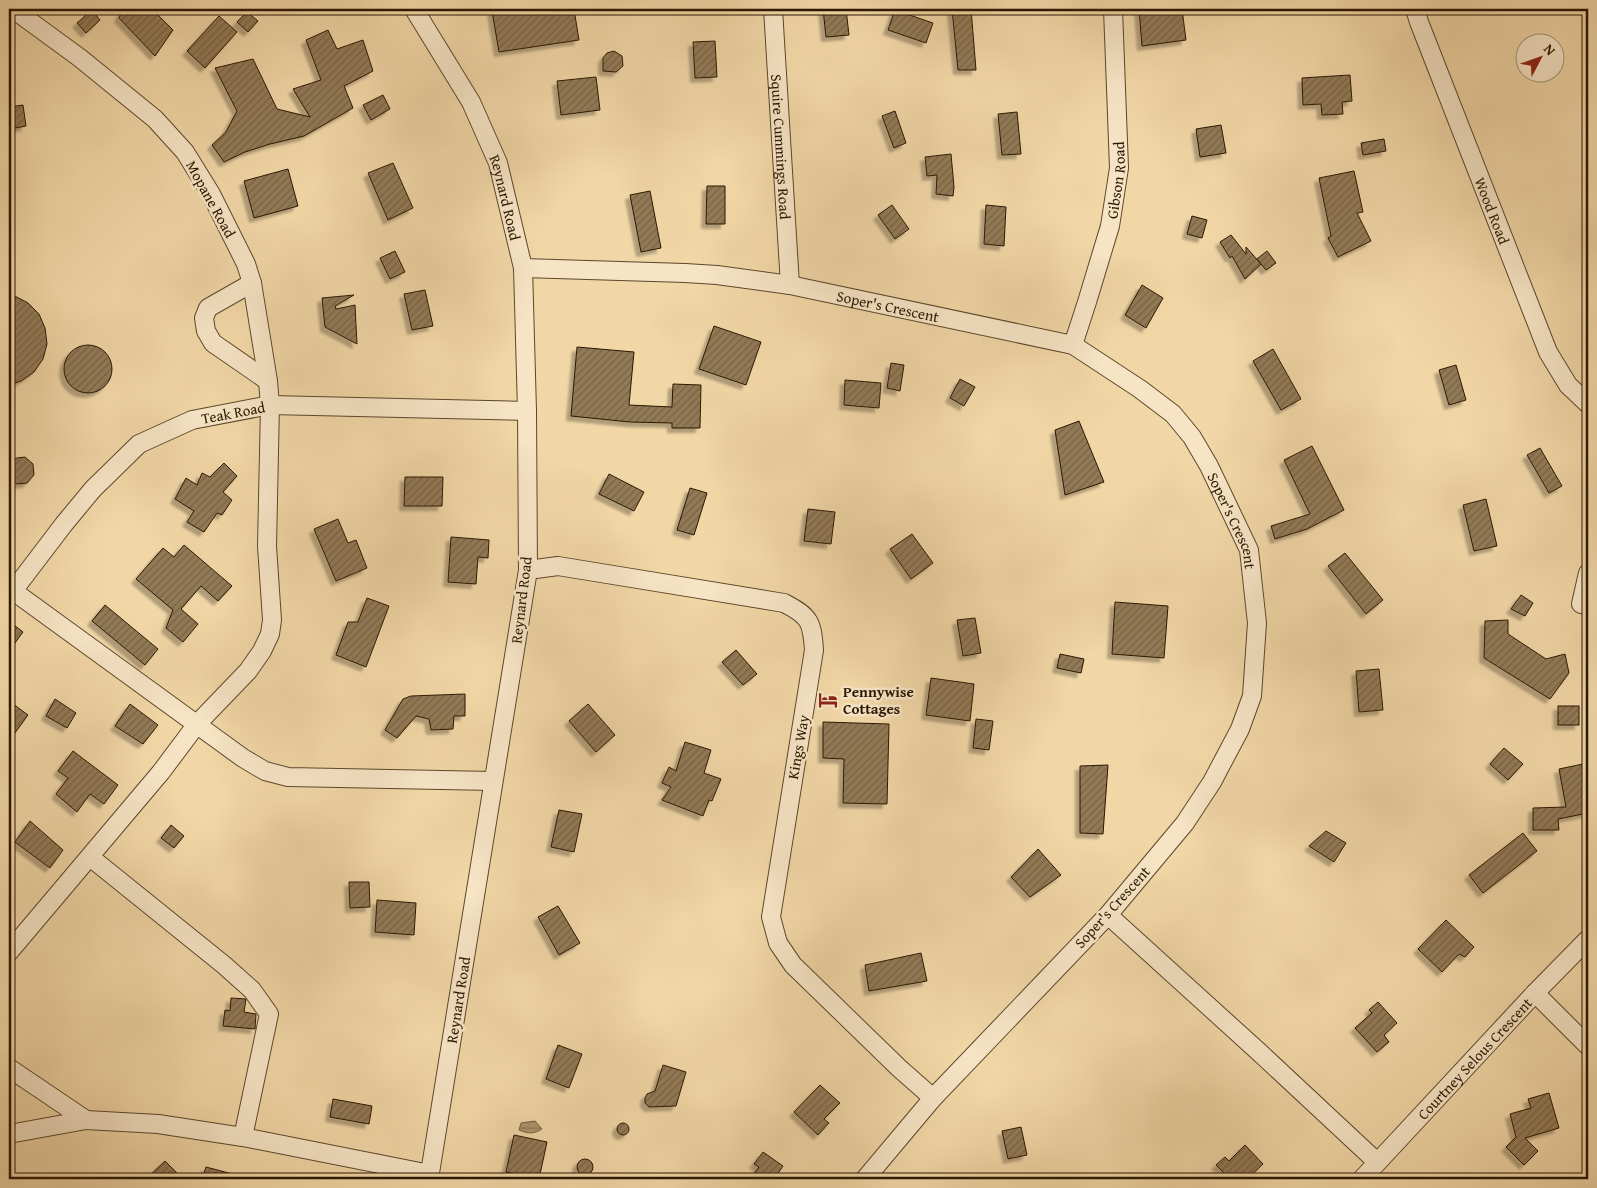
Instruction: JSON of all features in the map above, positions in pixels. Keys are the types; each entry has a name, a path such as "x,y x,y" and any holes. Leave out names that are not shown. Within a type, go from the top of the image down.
{"street":[{"name":"Mopane Road","path":"9,952 161,772 197,724 248,671 262,651 270,634 272,620 267,546 270,405 268,381 252,283 246,264 211,194 185,152 155,119 80,58 13,9"},
{"name":"Reynard Road","path":"414,9 472,102 498,163 523,268 527,411 528,570 429,1177"},
{"name":"Squire Cummings Road","path":"773,9 790,285"},
{"name":"Gibson Road","path":"1072,345 1110,226 1119,168 1113,9"},
{"name":"Wood Road","path":"1415,9 1418,22 1548,352 1568,385 1588,404"},
{"name":"Soper's Crescent","path":"523,268 717,275 790,285 1072,345 1173,414 1192,437 1209,466 1249,550 1257,623 1252,696 1240,729 1212,782 1185,823 1108,915 933,1098 865,1179"},
{"path":"252,283 208,308 204,318 206,331 213,343 268,381"},
{"name":"Teak Road","path":"11,590 93,489 140,444 192,420 270,405 527,411"},
{"name":"Kings Way","path":"528,570 558,566 784,603 800,611 812,627 814,650 771,917 778,944 793,966 933,1098"},
{"path":"1581,604 1588,573"},
{"path":"11,590 243,758 265,771 288,777 493,781"},
{"path":"90,857 231,971 252,990 269,1014 243,1137"},
{"path":"1108,915 1377,1162"},
{"name":"Courtney Selous Crescent","path":"1362,1179 1535,993 1588,939"},
{"path":"1535,993 1588,1046"},
{"path":"9,1068 86,1120"},
{"path":"9,1134 86,1120 158,1124 243,1137 429,1177"}],"shaded area":[{"path":"535,1121 542,1129 531,1133 519,1130 521,1123"}],"building":[{"path":"123,9 152,9 173,30 155,56 119,18"},
{"path":"498,9 574,9 579,40 499,52 492,11"},
{"path":"823,9 846,9 849,35 826,37"},
{"path":"952,9 971,9 976,70 958,70"},
{"path":"1139,9 1182,9 1186,40 1142,46"},
{"path":"92,10 100,20 86,33 77,23"},
{"path":"895,10 933,23 926,43 888,30"},
{"path":"247,12 258,21 248,32 237,22"},
{"path":"219,16 237,32 205,68 187,51"},
{"path":"328,30 337,49 363,40 373,71 344,86 353,108 304,136 245,152 224,162 212,145 226,132 237,111 215,68 253,59 277,109 310,117 293,89 321,80 306,40"},
{"path":"715,41 717,77 695,78 693,42"},
{"path":"614,51 622,56 623,66 616,72 603,71 603,58 607,53"},
{"path":"1350,75 1352,101 1342,102 1343,114 1322,115 1321,104 1303,105 1302,78"},
{"path":"596,77 600,110 561,115 557,81"},
{"path":"383,95 390,109 371,120 363,105"},
{"path":"23,105 26,126 10,129 9,107"},
{"path":"895,111 906,143 894,148 882,116"},
{"path":"1017,112 1021,154 1002,155 998,114"},
{"path":"1221,125 1226,153 1200,157 1196,129"},
{"path":"1384,139 1386,151 1363,155 1361,143"},
{"path":"951,154 953,196 936,194 937,175 927,176 925,157"},
{"path":"393,163 413,208 388,220 368,173"},
{"path":"288,169 298,206 254,218 244,181"},
{"path":"1354,171 1363,212 1357,213 1371,241 1338,257 1328,238 1331,236 1319,178"},
{"path":"707,186 725,186 725,224 706,224"},
{"path":"650,191 661,248 641,252 630,195"},
{"path":"892,205 909,229 895,239 878,215"},
{"path":"986,205 1006,207 1004,246 984,244"},
{"path":"1192,216 1207,220 1202,238 1187,234"},
{"path":"1231,235 1246,254 1246,247 1261,264 1245,279 1232,256 1230,258 1220,242"},
{"path":"395,251 405,272 390,279 380,258"},
{"path":"1267,251 1276,263 1266,270 1257,259"},
{"path":"1142,285 1163,298 1146,328 1125,315"},
{"path":"425,290 433,326 412,330 404,294"},
{"path":"9,293 28,303 39,314 45,328 47,344 43,359 34,372 21,381 9,385"},
{"path":"354,295 335,306 336,309 355,305 357,344 325,327 322,298"},
{"path":"714,326 761,342 746,385 699,369"},
{"path":"83,345 93,345 102,349 108,355 111,360 111,378 102,389 93,393 83,393 74,389 68,383 64,374 64,364 68,355 74,349"},
{"path":"577,347 634,352 629,405 672,407 673,384 701,385 700,428 672,428 672,423 630,422 571,416"},
{"path":"1273,349 1301,399 1281,410 1253,361"},
{"path":"891,363 904,365 900,391 887,388"},
{"path":"1456,365 1466,400 1449,405 1439,370"},
{"path":"960,379 975,387 964,406 950,398"},
{"path":"845,380 881,383 879,408 844,405"},
{"path":"1079,421 1104,482 1065,495 1055,430"},
{"path":"1312,446 1344,510 1307,529 1275,539 1271,526 1310,514 1284,460"},
{"path":"1540,448 1562,486 1549,493 1527,455"},
{"path":"25,457 33,464 34,475 27,483 17,484 9,477 9,459"},
{"path":"224,463 237,476 223,492 232,500 222,515 217,513 204,532 187,522 194,511 175,499 186,478 197,485 202,473 210,477"},
{"path":"609,474 644,492 634,511 599,494"},
{"path":"405,477 443,477 442,506 404,506"},
{"path":"690,488 707,493 694,535 677,530"},
{"path":"1486,499 1497,546 1474,551 1463,505"},
{"path":"808,509 835,512 831,544 804,541"},
{"path":"338,519 348,543 356,540 367,568 336,581 314,529"},
{"path":"912,534 933,563 911,579 890,549"},
{"path":"451,537 489,540 488,558 478,557 476,584 448,582"},
{"path":"184,545 232,586 218,601 201,586 181,609 198,624 183,642 166,628 173,610 136,579 163,548 174,557"},
{"path":"1345,553 1383,600 1366,614 1328,566"},
{"path":"1521,595 1533,603 1525,616 1511,609"},
{"path":"367,598 389,606 366,667 336,655 348,622 358,622"},
{"path":"1115,602 1168,606 1164,658 1112,654"},
{"path":"105,605 158,649 145,665 92,621"},
{"path":"975,618 981,653 963,656 957,620"},
{"path":"1508,620 1508,634 1546,659 1565,654 1569,673 1550,699 1484,658 1485,621"},
{"path":"9,621 23,632 9,651"},
{"path":"736,650 757,674 743,685 722,662"},
{"path":"1060,654 1084,659 1081,673 1057,668"},
{"path":"1379,669 1383,710 1359,712 1356,671"},
{"path":"931,678 974,684 970,721 926,715"},
{"path":"465,694 465,716 454,716 453,729 431,730 429,719 416,716 397,738 385,730 403,699 411,696"},
{"path":"55,699 76,713 67,728 46,716"},
{"path":"9,701 28,715 9,741"},
{"path":"130,704 158,725 143,744 115,726"},
{"path":"588,704 615,735 596,752 569,721"},
{"path":"1558,706 1579,706 1579,725 1558,725"},
{"path":"976,719 993,721 989,750 973,748"},
{"path":"823,722 889,724 887,804 843,803 844,759 823,758"},
{"path":"685,742 711,750 704,773 721,779 712,801 709,800 703,816 662,800 671,787 662,783 669,767 676,771"},
{"path":"1504,748 1523,764 1508,780 1490,764"},
{"path":"73,751 118,785 104,804 90,794 77,812 56,794 68,778 58,771"},
{"path":"1583,764 1588,792 1588,813 1558,819 1559,830 1533,830 1533,808 1566,807 1559,769"},
{"path":"1108,765 1103,834 1080,833 1080,766"},
{"path":"559,810 582,814 574,852 551,847"},
{"path":"30,821 63,850 50,868 15,842"},
{"path":"171,825 184,836 174,848 161,838"},
{"path":"1326,831 1346,843 1334,862 1309,846"},
{"path":"1523,833 1537,851 1483,893 1469,875"},
{"path":"1038,849 1061,875 1030,897 1011,877"},
{"path":"349,882 369,882 370,907 350,908"},
{"path":"377,900 416,903 414,935 375,932"},
{"path":"558,906 580,943 559,955 538,917"},
{"path":"1446,920 1474,947 1465,957 1459,954 1442,972 1418,949"},
{"path":"921,953 927,981 869,991 865,965"},
{"path":"231,998 246,999 244,1012 256,1014 255,1029 223,1026 225,1010 230,1011"},
{"path":"1378,1002 1397,1023 1384,1035 1389,1042 1377,1052 1355,1028 1372,1013 1369,1010"},
{"path":"558,1045 582,1054 569,1088 546,1079"},
{"path":"663,1065 686,1072 676,1106 649,1107 645,1103 645,1098 647,1094 655,1091"},
{"path":"820,1085 840,1103 824,1119 829,1123 818,1135 794,1112"},
{"path":"1549,1093 1559,1128 1525,1138 1538,1151 1524,1165 1506,1147 1516,1137 1510,1114 1531,1108 1528,1099"},
{"path":"333,1099 372,1106 369,1124 330,1117"},
{"path":"625,1123 628,1124 628,1134 621,1135 618,1134 617,1127 618,1124"},
{"path":"1021,1127 1027,1155 1008,1159 1002,1131"},
{"path":"514,1135 547,1142 539,1179 506,1172"},
{"path":"1245,1145 1263,1164 1247,1179 1230,1179 1216,1165 1225,1157 1229,1161"},
{"path":"763,1152 783,1166 774,1179 750,1179 759,1167 754,1164"},
{"path":"582,1159 588,1159 593,1164 591,1173 582,1175 577,1170 577,1164"},
{"path":"165,1161 183,1179 146,1179"},
{"path":"206,1167 240,1176 239,1179 202,1179"}],"place":[{"name":"Pennywise Cottages","path":"828,700"}]}
